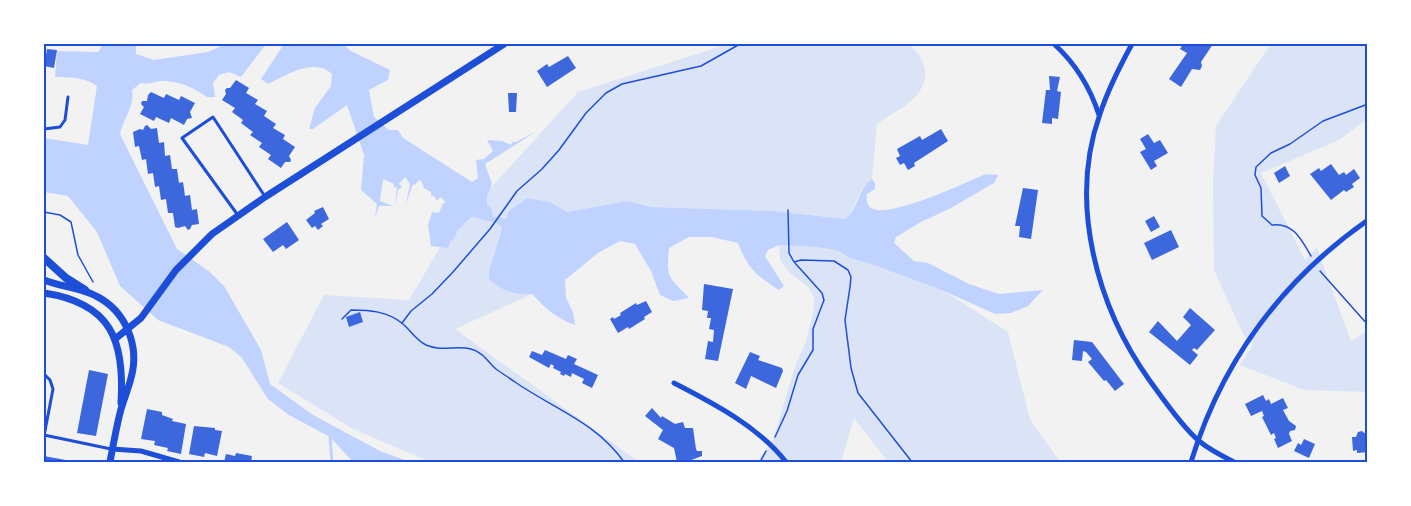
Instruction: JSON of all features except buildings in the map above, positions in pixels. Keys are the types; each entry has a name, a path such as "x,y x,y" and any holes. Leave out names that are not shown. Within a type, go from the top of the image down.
{"main road":[{"path":"44,258 66,279 85,290"}],"street":[{"path":"116,339 147,311 171,277 212,234 265,197 504,44"},
{"path":"1054,44 1077,70 1091,91 1099,115"},
{"path":"1132,44 1118,69 1099,115 1088,170 1088,219 1097,271 1109,309 1129,350 1162,398 1198,440 1234,462"},
{"path":"1191,462 1198,440 1227,375 1244,345 1280,296 1339,240 1368,220"},
{"path":"44,280 85,290 101,299 112,308 128,329 133,349 133,367 110,462"},
{"path":"44,293 66,297 83,304 101,318 116,339 122,370 120,414"},
{"path":"674,383 748,427 786,462"},
{"path":"112,449 141,451 176,462"}],"lane":[{"path":"44,129 60,127 65,120 68,97"},
{"path":"238,216 182,138 213,117 265,197"},
{"path":"44,374 50,380 53,389 44,436 112,449"}],"path":[{"path":"402,323 411,311 432,294 453,272 490,230 517,191 542,169 586,113 606,93 622,84 701,66 740,44"},
{"path":"1368,104 1323,122 1290,144 1271,153 1256,167 1256,175 1261,188 1262,216 1266,222 1286,226 1297,233 1314,262 1344,300 1368,325"},
{"path":"760,462 787,411 798,375 813,350 813,329 824,300 822,293 794,262 789,253 788,210"},
{"path":"44,212 60,215 71,222 78,255 93,282"},
{"path":"794,262 801,260 834,261 848,270 851,277 845,320 851,368 858,393 912,462"},
{"path":"342,319 351,310 378,311 402,323 416,338 435,348 470,349 478,352 495,368 524,388 588,424 614,448 624,462"}],"shaded area":[{"path":"728,44 907,44 919,54 925,68 921,89 908,104 877,124 872,179 861,192 848,218 774,211 652,207 627,201 567,212 550,202 500,232 489,270 523,294 532,294 455,329 639,462 430,462 351,428 278,383 324,295 409,300 446,237 578,92"},
{"path":"1273,44 1367,44 1367,119 1339,140 1261,173 1305,260 1317,248 1351,341 1367,331 1367,392 1304,390 1240,365 1253,344 1243,334 1214,270 1213,183 1216,126 1268,48"},
{"path":"779,245 836,250 850,258 944,291 1008,332 1030,419 1060,462 888,462 854,418 841,462 757,462 773,440 795,366 807,339 814,307 814,298 809,288 790,273 780,260"}],"water":[{"path":"103,44 136,44 136,54 154,60 208,52 226,44 266,44 241,77 229,72 219,75 213,83 215,97 207,97 179,83 160,81 149,84 141,83 132,90 132,102 120,134 177,249 210,272 224,286 261,350 270,384 313,415 380,451 410,462 353,462 330,437 289,415 268,399 242,358 229,347 158,320 120,286 97,232 68,196 44,192 44,138 88,145 97,86 82,79 55,77 57,51 98,52"},
{"path":"284,44 343,44 351,51 390,70 388,80 369,90 374,117 389,130 398,130 403,138 472,182 478,178 476,160 484,159 493,151 487,140 503,141 511,145 512,142 537,131 485,164 492,184 487,196 487,205 491,208 493,217 506,219 509,211 527,198 550,202 567,212 627,201 652,207 774,211 845,219 853,211 863,189 872,179 875,189 867,194 867,203 873,209 882,210 912,204 986,174 998,175 994,183 896,237 894,243 914,261 928,263 969,284 999,294 1043,290 1028,306 1011,313 995,314 944,291 850,258 836,250 779,245 768,250 765,256 784,286 779,290 754,271 745,259 738,243 712,237 689,237 669,248 670,277 689,298 673,301 660,295 651,271 635,244 620,241 598,253 565,280 566,298 573,312 575,325 563,320 532,294 509,291 489,279 489,270 502,228 497,223 472,216 456,232 457,235 454,236 448,248 431,246 428,225 432,212 439,213 443,203 446,203 441,197 437,201 434,196 431,196 431,192 424,188 419,180 415,185 413,184 406,204 410,184 405,177 399,184 402,187 398,190 395,207 397,187 394,188 394,184 383,179 380,201 393,206 379,206 375,218 377,204 361,190 364,155 347,105 313,129 309,129 315,108 331,86 332,74 325,69 309,67 291,72 268,84 261,79"}],"waterway":[{"path":"330,437 332,462"}]}
